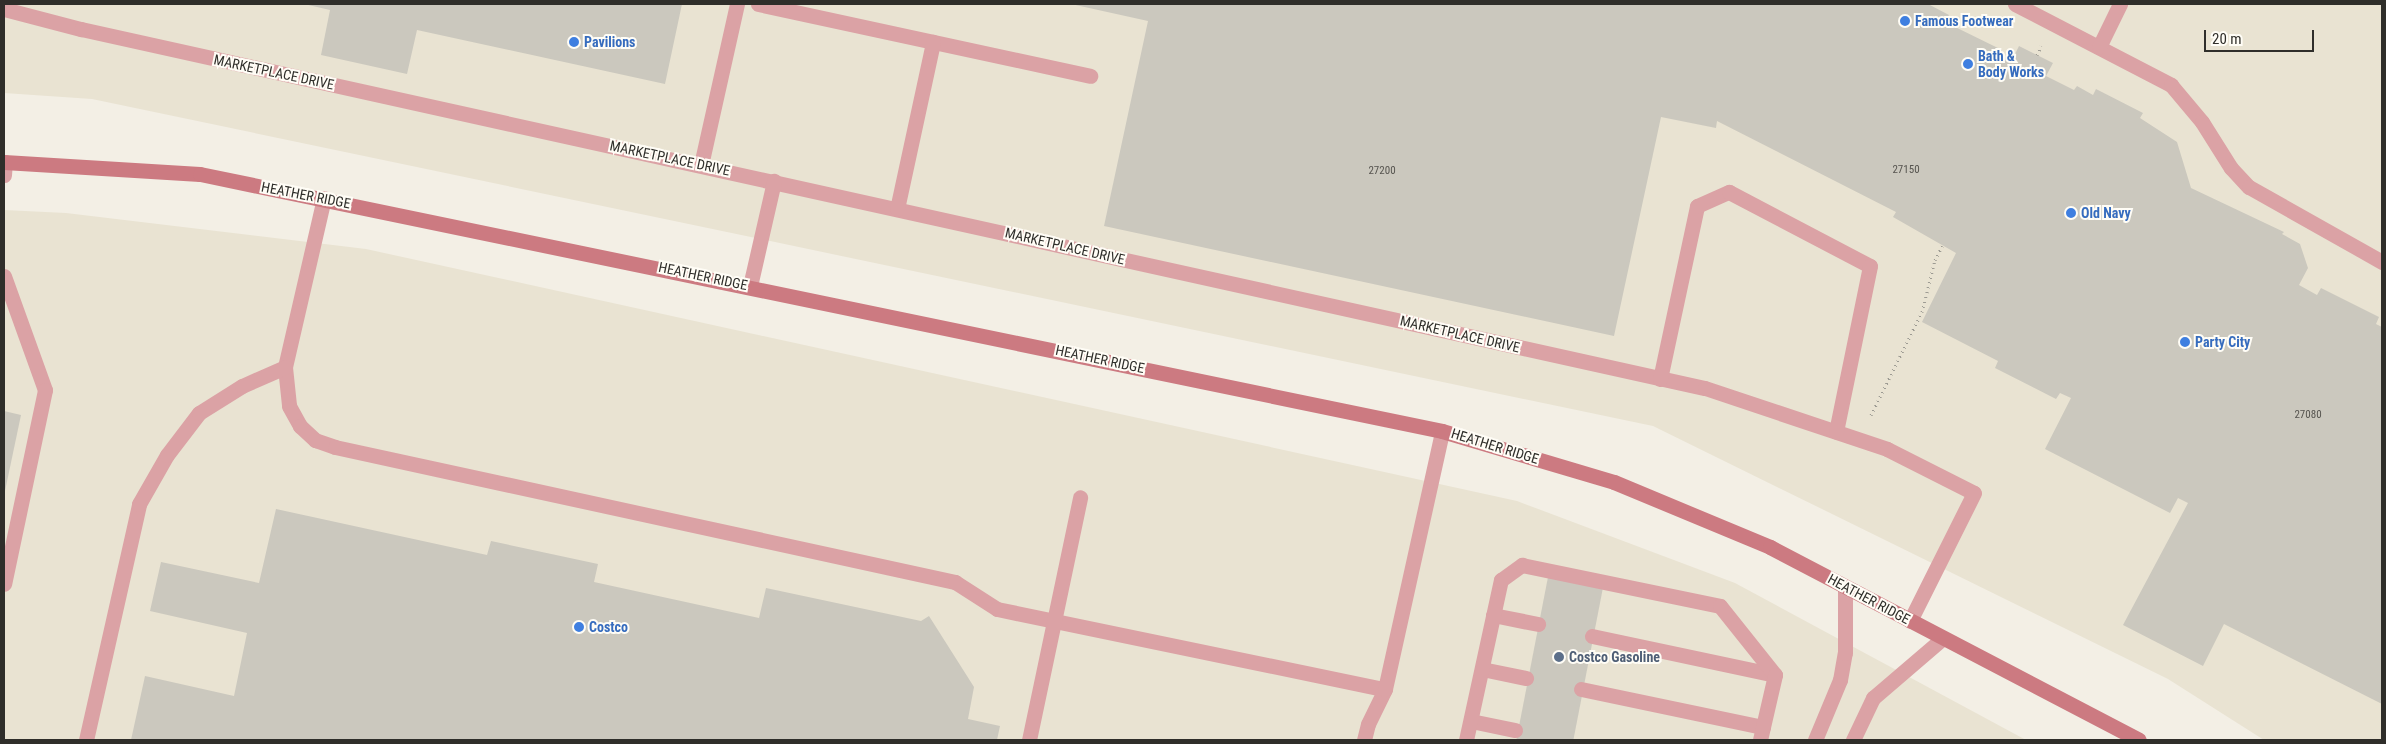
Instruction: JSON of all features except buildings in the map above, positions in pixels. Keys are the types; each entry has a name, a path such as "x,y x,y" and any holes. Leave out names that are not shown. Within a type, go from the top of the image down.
{"street":[{"name":"HEATHER RIDGE","path":"4,167 200,174 750,286 1442,431 1614,482 1770,547 2139,740"}],"lane":[{"path":"701,165 737,4"},
{"path":"758,4 1090,76"},
{"path":"2015,4 2171,85 2202,122 2230,168 2249,187 2382,262"},
{"path":"2099,47 2120,4"},
{"name":"MARKETPLACE DRIVE","path":"4,9 82,30 701,165 1705,388 1887,449 1974,493 1910,621"},
{"path":"897,209 934,42"},
{"path":"750,286 774,182"},
{"path":"1660,379 1697,206 1728,192 1870,266 1836,432"},
{"path":"324,198 285,367 289,406 300,426 315,440 335,447 955,582 997,609 1385,689"},
{"path":"4,276 45,390 4,584"},
{"path":"86,740 139,504 167,455 199,413 242,386 285,367"},
{"path":"1364,740 1368,724 1385,689 1442,431"},
{"path":"1029,740 1080,497"},
{"path":"1466,740 1501,580 1522,565 1720,606 1774,675 1762,734 1581,689"},
{"path":"1815,740 1840,680 1845,653 1846,587"},
{"path":"1493,615 1538,624"},
{"path":"1592,636 1774,675"},
{"path":"1853,740 1873,698 1943,638"},
{"path":"1482,669 1526,678"},
{"path":"1470,721 1515,730"}],"path":[{"path":"1858,440 1922,312 1935,260 1942,246"}],"shaded area":[{"path":"4,4 2382,4 2382,740 2264,740 2168,679 1653,426 92,99 4,93"},
{"path":"4,210 66,213 366,249 1517,501 1735,583 2026,740 4,740"}],"place":[{"name":"Famous Footwear","path":"1905,21"},
{"name":"Pavilions","path":"574,42"},
{"name":"Bath & Body Works","path":"1968,64"},
{"name":"Old Navy","path":"2071,213"},
{"name":"Party City","path":"2185,342"},
{"name":"Costco","path":"579,627"},
{"name":"Costco Gasoline","path":"1559,657"}]}
